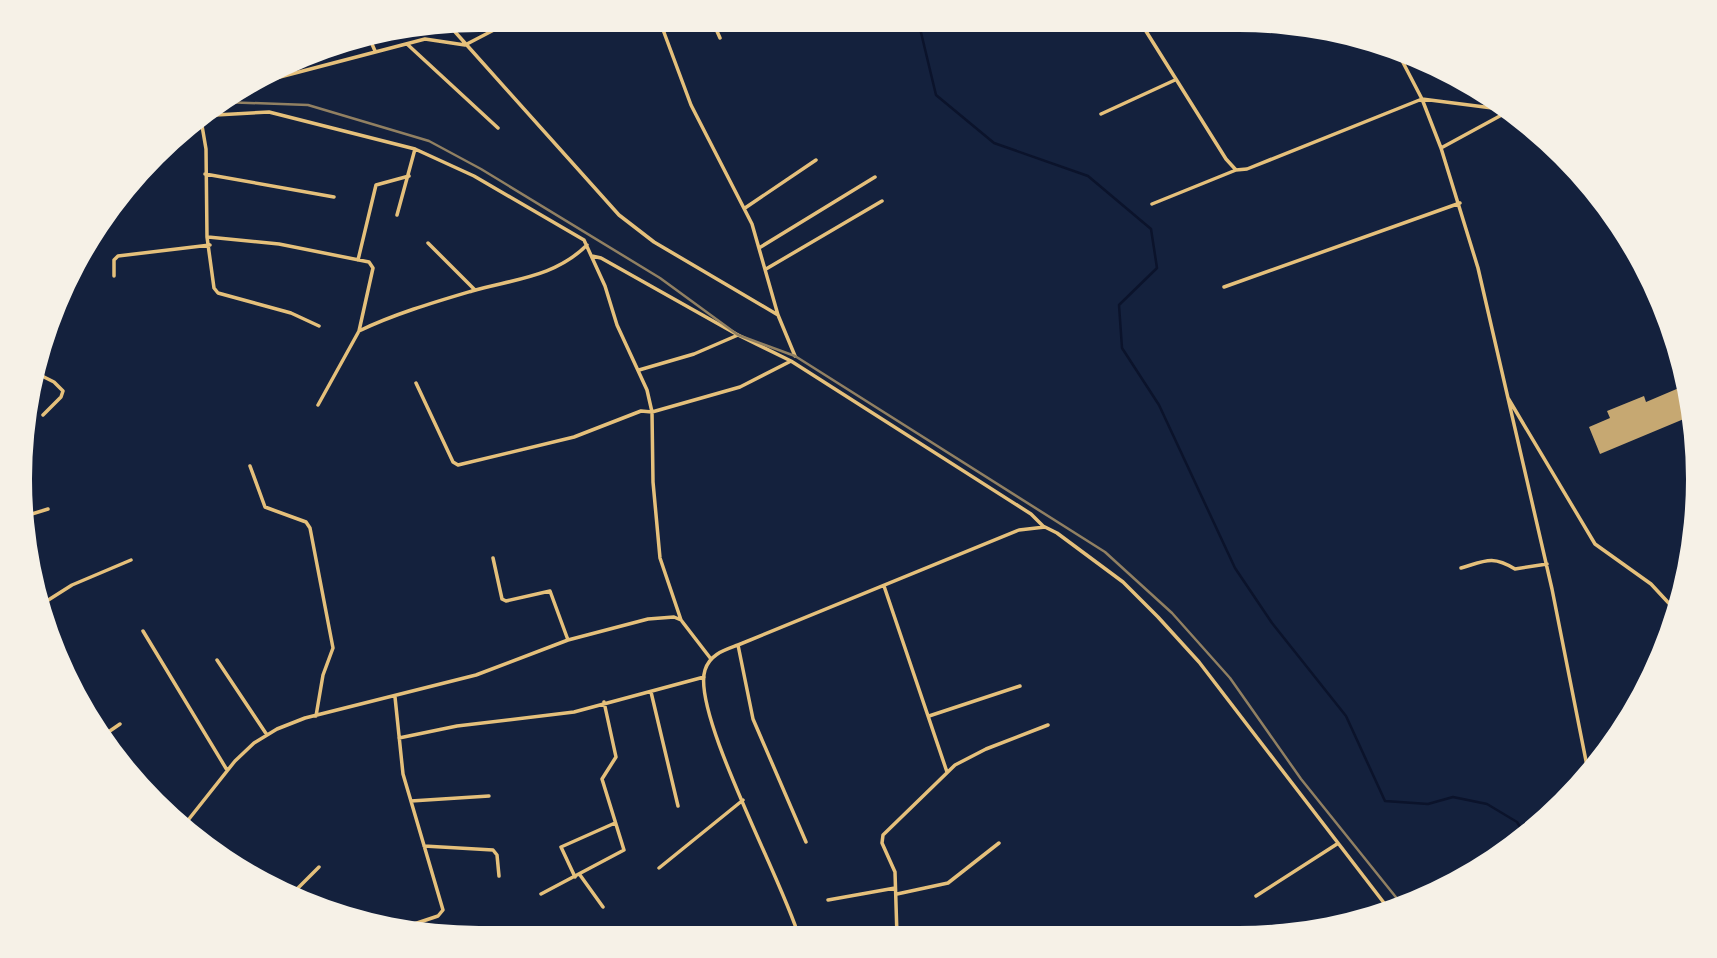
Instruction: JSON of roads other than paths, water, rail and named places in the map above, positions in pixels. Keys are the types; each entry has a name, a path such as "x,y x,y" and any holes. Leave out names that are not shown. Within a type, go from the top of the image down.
{"street":[{"path":"454,32 619,215 654,242 778,315"},
{"path":"290,74 406,43 435,39 465,45 490,32"},
{"path":"664,32 691,105 745,208 778,315 795,356"},
{"path":"717,32 720,38"},
{"path":"1147,32 1236,170"},
{"path":"406,43 498,128"},
{"path":"372,45 375,51"},
{"path":"1404,64 1422,99 1460,202 1547,564 1586,760"},
{"path":"1101,114 1176,79"},
{"path":"1152,204 1422,99 1487,107"},
{"path":"220,114 269,113 415,149 474,176 540,212 587,245 617,325 639,370 652,412 653,482 660,558 681,620 711,659"},
{"path":"1441,148 1499,116"},
{"path":"201,129 205,149 207,237 210,244 213,285 218,293 283,310 319,326"},
{"path":"397,215 415,149"},
{"path":"745,208 816,160"},
{"path":"205,174 334,197"},
{"path":"358,260 376,185 409,176"},
{"path":"759,248 875,177"},
{"path":"766,269 882,201"},
{"path":"1224,287 1460,202"},
{"path":"207,237 270,242 372,264 374,271 359,331 318,405"},
{"path":"428,243 475,290"},
{"path":"114,276 114,260 118,256 210,244"},
{"path":"359,331 475,290 552,270 587,245"},
{"path":"592,256 601,258 738,335 791,361 1031,514 1045,527 1088,554 1123,582 1183,644 1384,902"},
{"path":"639,370 694,355 738,335"},
{"path":"415,383 453,462 458,465 574,437 641,411 652,412 740,387 791,361"},
{"path":"43,415 61,397 62,391 54,382 44,377"},
{"path":"1505,393 1595,544 1615,561 1651,584 1668,602"},
{"path":"250,466 265,508 306,522 310,528 333,648 320,686 316,716"},
{"path":"33,514 48,509"},
{"path":"795,926 712,725 704,677 711,659 738,645 1019,530 1045,527"},
{"path":"493,558 502,599 506,601 550,591 568,640"},
{"path":"1461,568 1493,559 1505,562 1515,569 1547,564"},
{"path":"48,600 72,585 131,560"},
{"path":"884,586 947,772"},
{"path":"189,819 227,770 254,743 267,735 316,716 476,675 568,640 648,619 674,617 681,620"},
{"path":"142,631 227,770"},
{"path":"738,645 753,719 806,842"},
{"path":"218,660 267,735"},
{"path":"399,738 470,724 573,712 704,677"},
{"path":"928,717 1020,686"},
{"path":"651,692 678,806"},
{"path":"395,697 403,774 442,913 417,922"},
{"path":"541,894 621,854 623,848 602,779 616,757 604,702"},
{"path":"109,731 120,724"},
{"path":"897,926 894,868 881,837 947,772 983,751 1048,725"},
{"path":"411,801 489,796"},
{"path":"659,868 743,800"},
{"path":"604,907 578,876 561,847 615,823"},
{"path":"897,894 948,883 999,843"},
{"path":"1256,895 1338,844"},
{"path":"424,846 492,850 497,855 499,876"},
{"path":"298,888 319,867"},
{"path":"828,900 895,888"}],"waterway":[{"path":"921,32 936,95 994,143 1088,176 1151,229 1157,268 1119,305 1122,348 1159,405 1235,568 1272,623 1346,716 1385,801 1428,804 1453,797 1487,804 1520,826"}],"railway":[{"path":"237,103 308,105 429,141 481,169 660,278 738,335 795,356 1105,552 1172,613 1230,678 1301,779 1396,897"}]}
